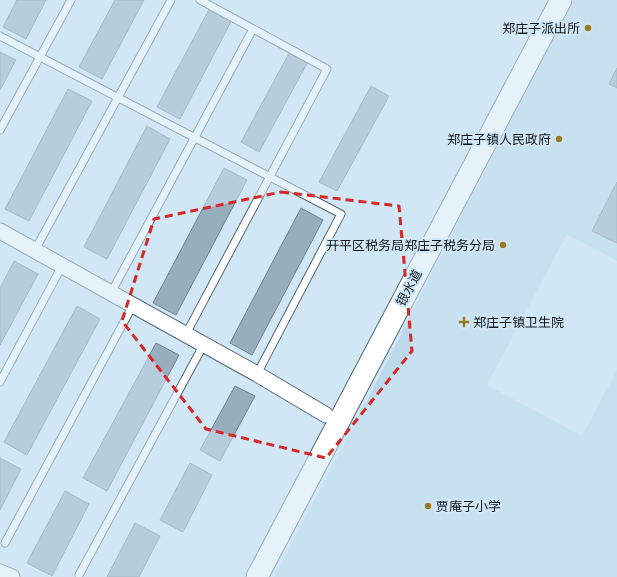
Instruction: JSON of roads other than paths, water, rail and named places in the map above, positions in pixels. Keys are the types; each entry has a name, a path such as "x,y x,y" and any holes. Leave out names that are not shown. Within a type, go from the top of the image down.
{"street":[{"name":"银水道","path":"243,577 326,415 546,0"},
{"name":"银水道","path":"257,577 561,0"},
{"path":"0,231 111,294 204,344 326,415"},
{"path":"0,572 12,577"}],"lane":[{"path":"0,130 71,0"},
{"path":"35,250 171,0"},
{"path":"186,334 327,69 200,0"},
{"path":"111,294 253,29"},
{"path":"0,36 341,214 257,374"},
{"path":"0,382 62,266"},
{"path":"5,543 132,305"},
{"path":"79,575 204,344"}],"place":[{"name":"郑庄子派出所","path":"588,28"},
{"name":"郑庄子镇人民政府","path":"559,139"},
{"name":"开平区税务局郑庄子税务分局","path":"503,245"},
{"name":"郑庄子镇卫生院","path":"464,322"},
{"name":"贾庵子小学","path":"428,506"}]}
